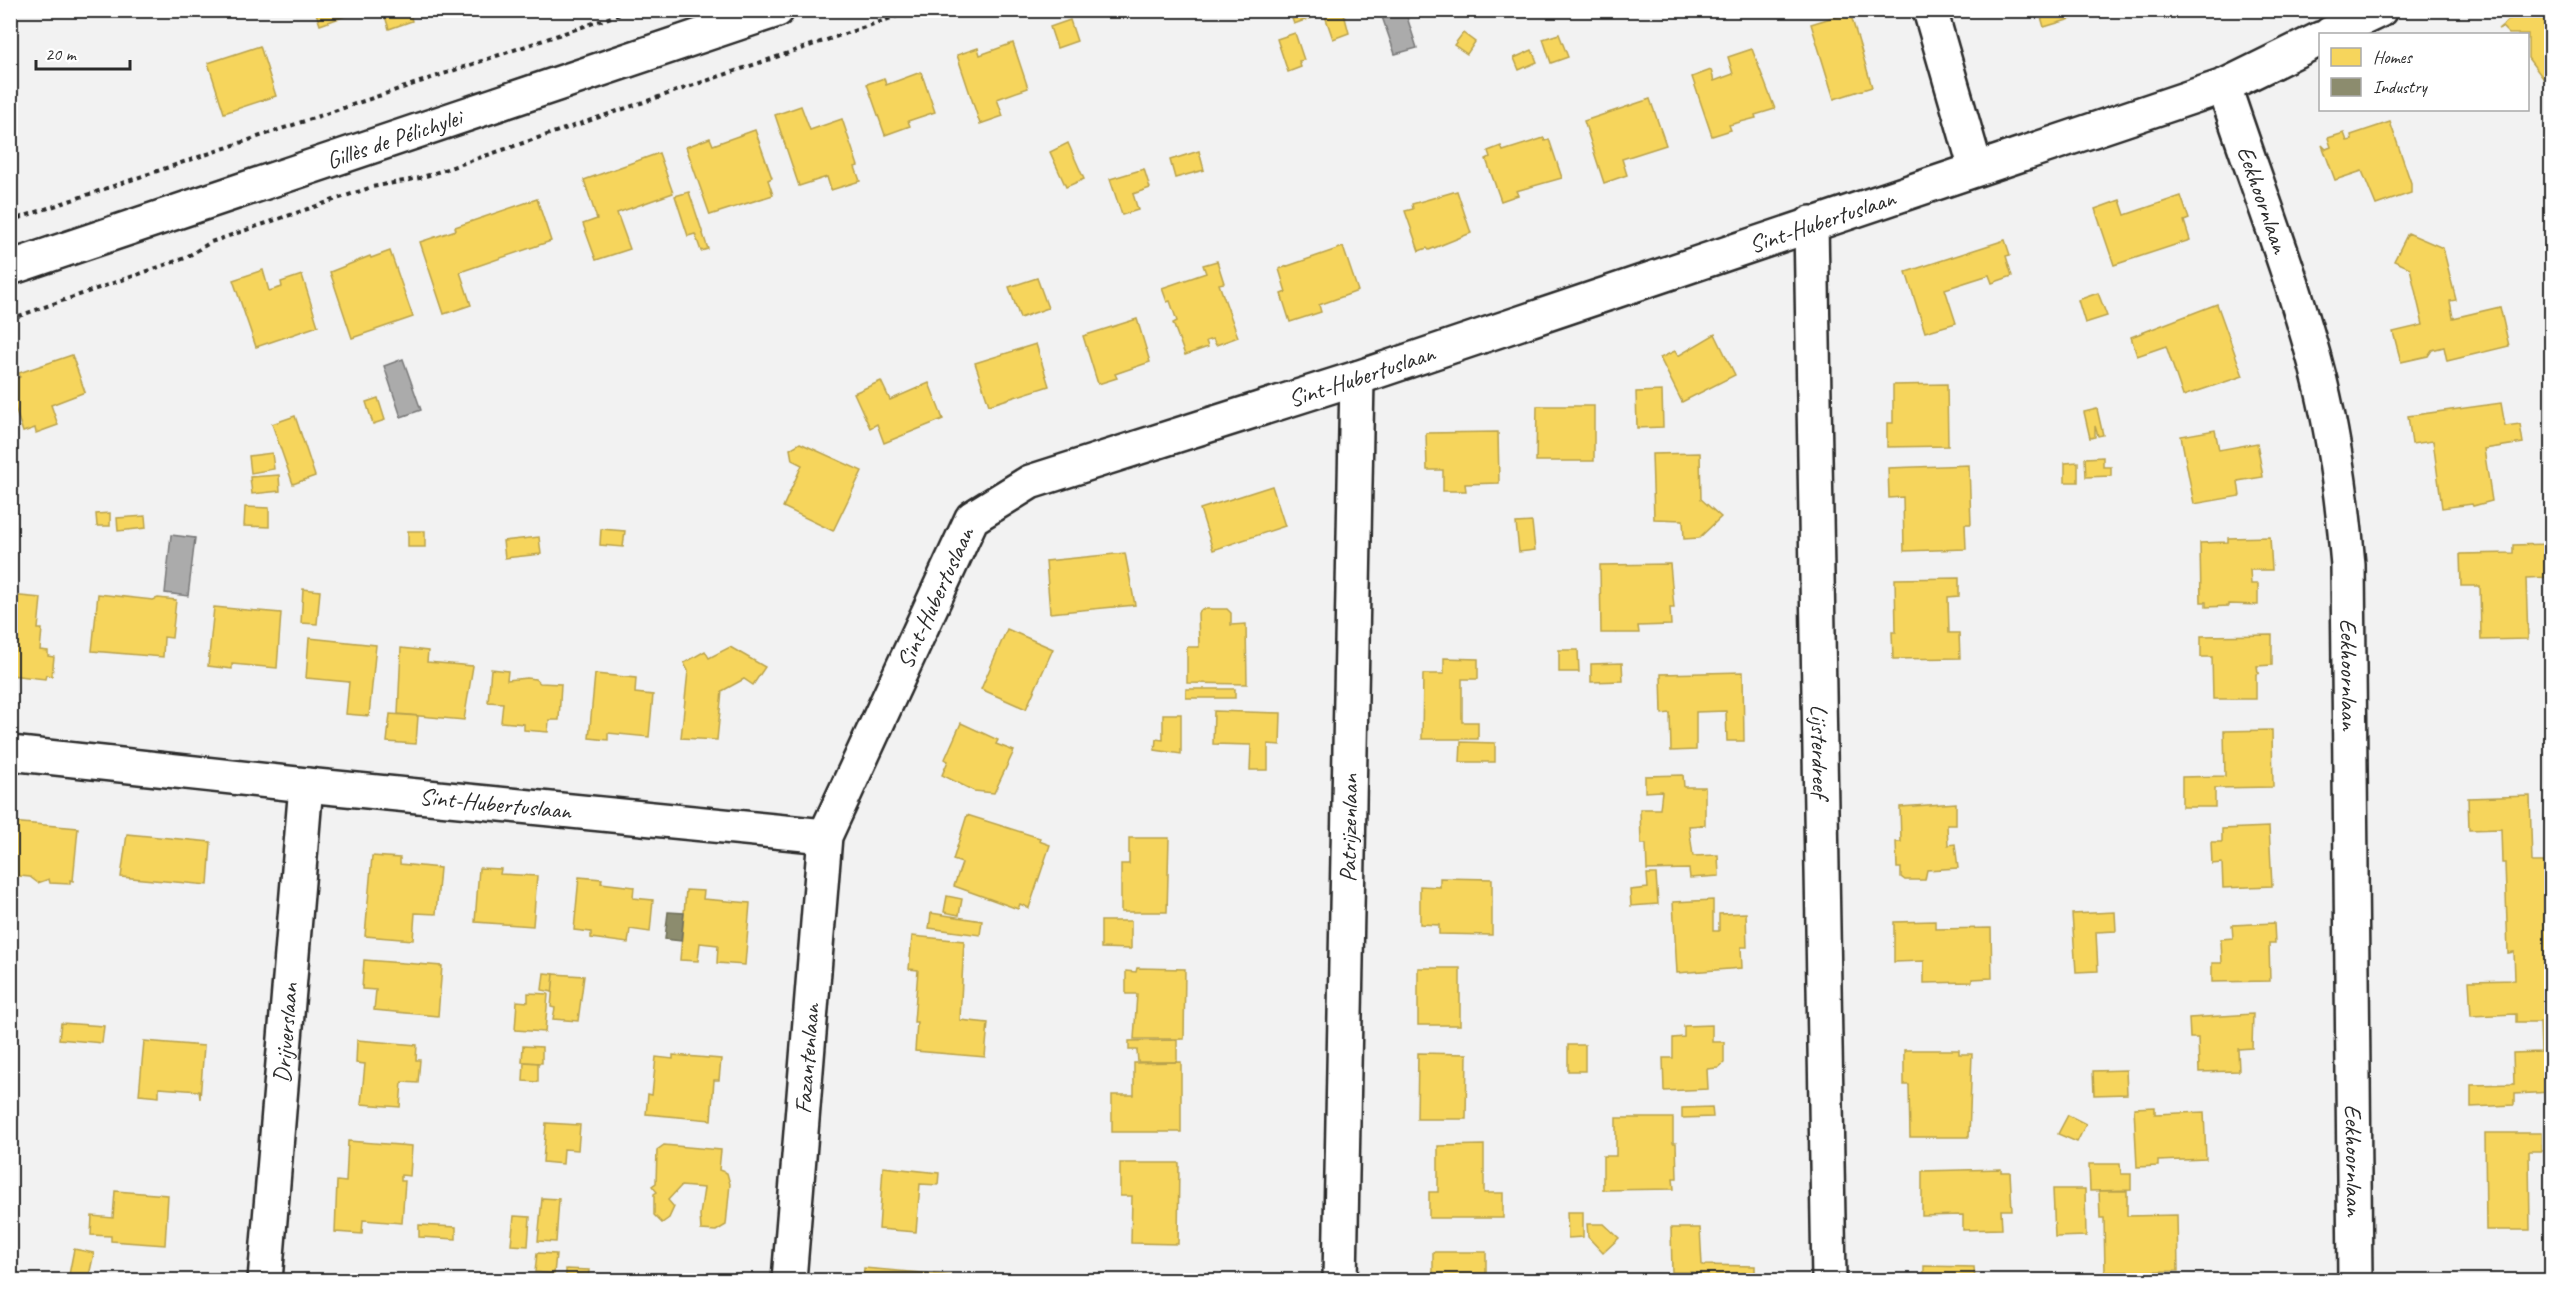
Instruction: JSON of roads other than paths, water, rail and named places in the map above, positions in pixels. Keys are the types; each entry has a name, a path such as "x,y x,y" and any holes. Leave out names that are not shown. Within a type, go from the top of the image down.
{"street":[{"name":"Gillès de Pélichylei","path":"10,268 777,10"},
{"path":"1930,10 1976,169"},
{"path":"2332,33 2380,10"},
{"name":"Sint-Hubertuslaan","path":"10,753 306,785 825,836 972,518 1030,482 1357,378 1811,223 2224,86 2319,39"},
{"name":"Eekhoornlaan","path":"2224,86 2304,324 2320,381 2343,503 2348,566 2355,1281"},
{"name":"Lijsterdreef","path":"1811,223 1829,1281"},
{"name":"Patrijzenlaan","path":"1340,1281 1357,378"},
{"name":"Drijverslaan","path":"265,1281 306,785"},
{"name":"Fazantenlaan","path":"789,1281 825,836"}]}
